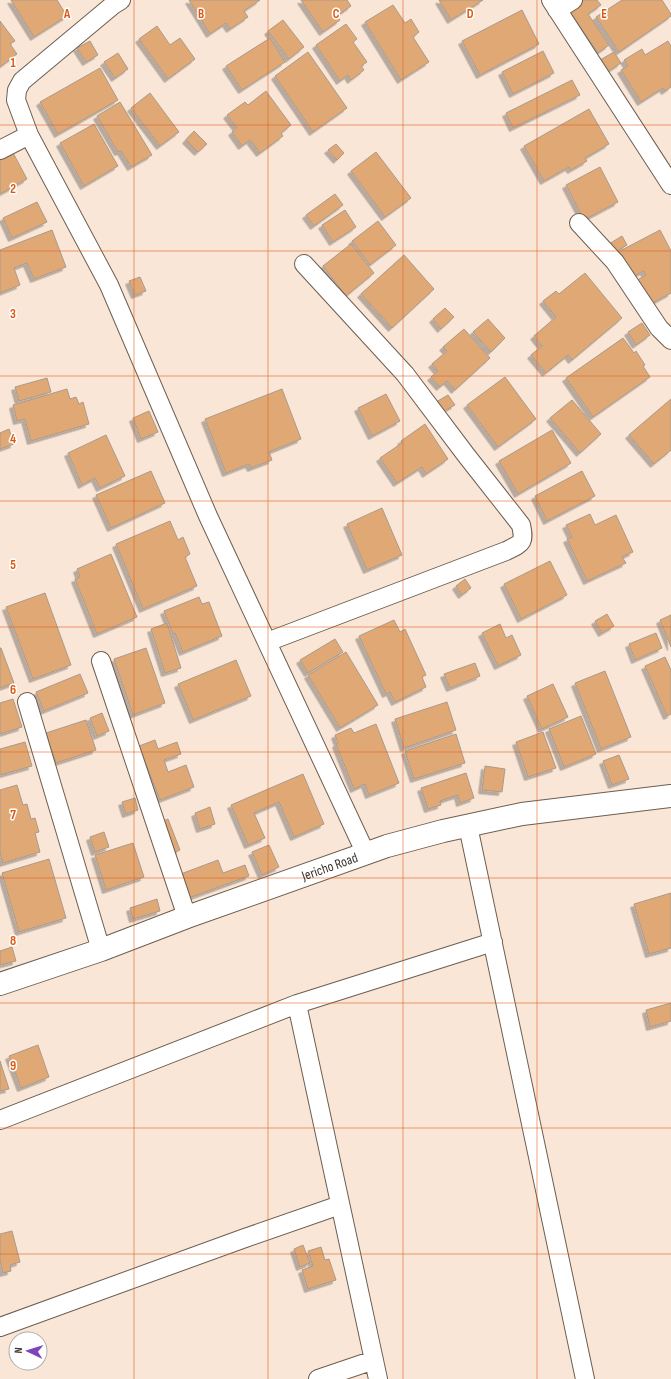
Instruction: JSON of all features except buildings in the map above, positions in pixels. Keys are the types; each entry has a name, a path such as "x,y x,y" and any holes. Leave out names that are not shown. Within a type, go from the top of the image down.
{"street":[{"path":"121,0 113,5 22,82 16,90 16,100 29,135 109,285 208,516 366,854"},
{"path":"573,0 554,5 671,185"},
{"path":"0,150 29,135"},
{"path":"579,223 615,262 659,328 671,340"},
{"path":"267,642 506,551 520,544 523,540 520,524 405,374 304,264"},
{"path":"101,660 187,917"},
{"path":"27,702 101,950"},
{"name":"Jericho Road","path":"0,984 101,950 187,917 366,854 443,831 522,814 671,796"},
{"path":"468,826 585,1379"},
{"path":"0,1120 297,1004 493,942"},
{"path":"297,1004 378,1379"},
{"path":"0,1327 340,1205"},
{"path":"318,1379 374,1360"}]}
